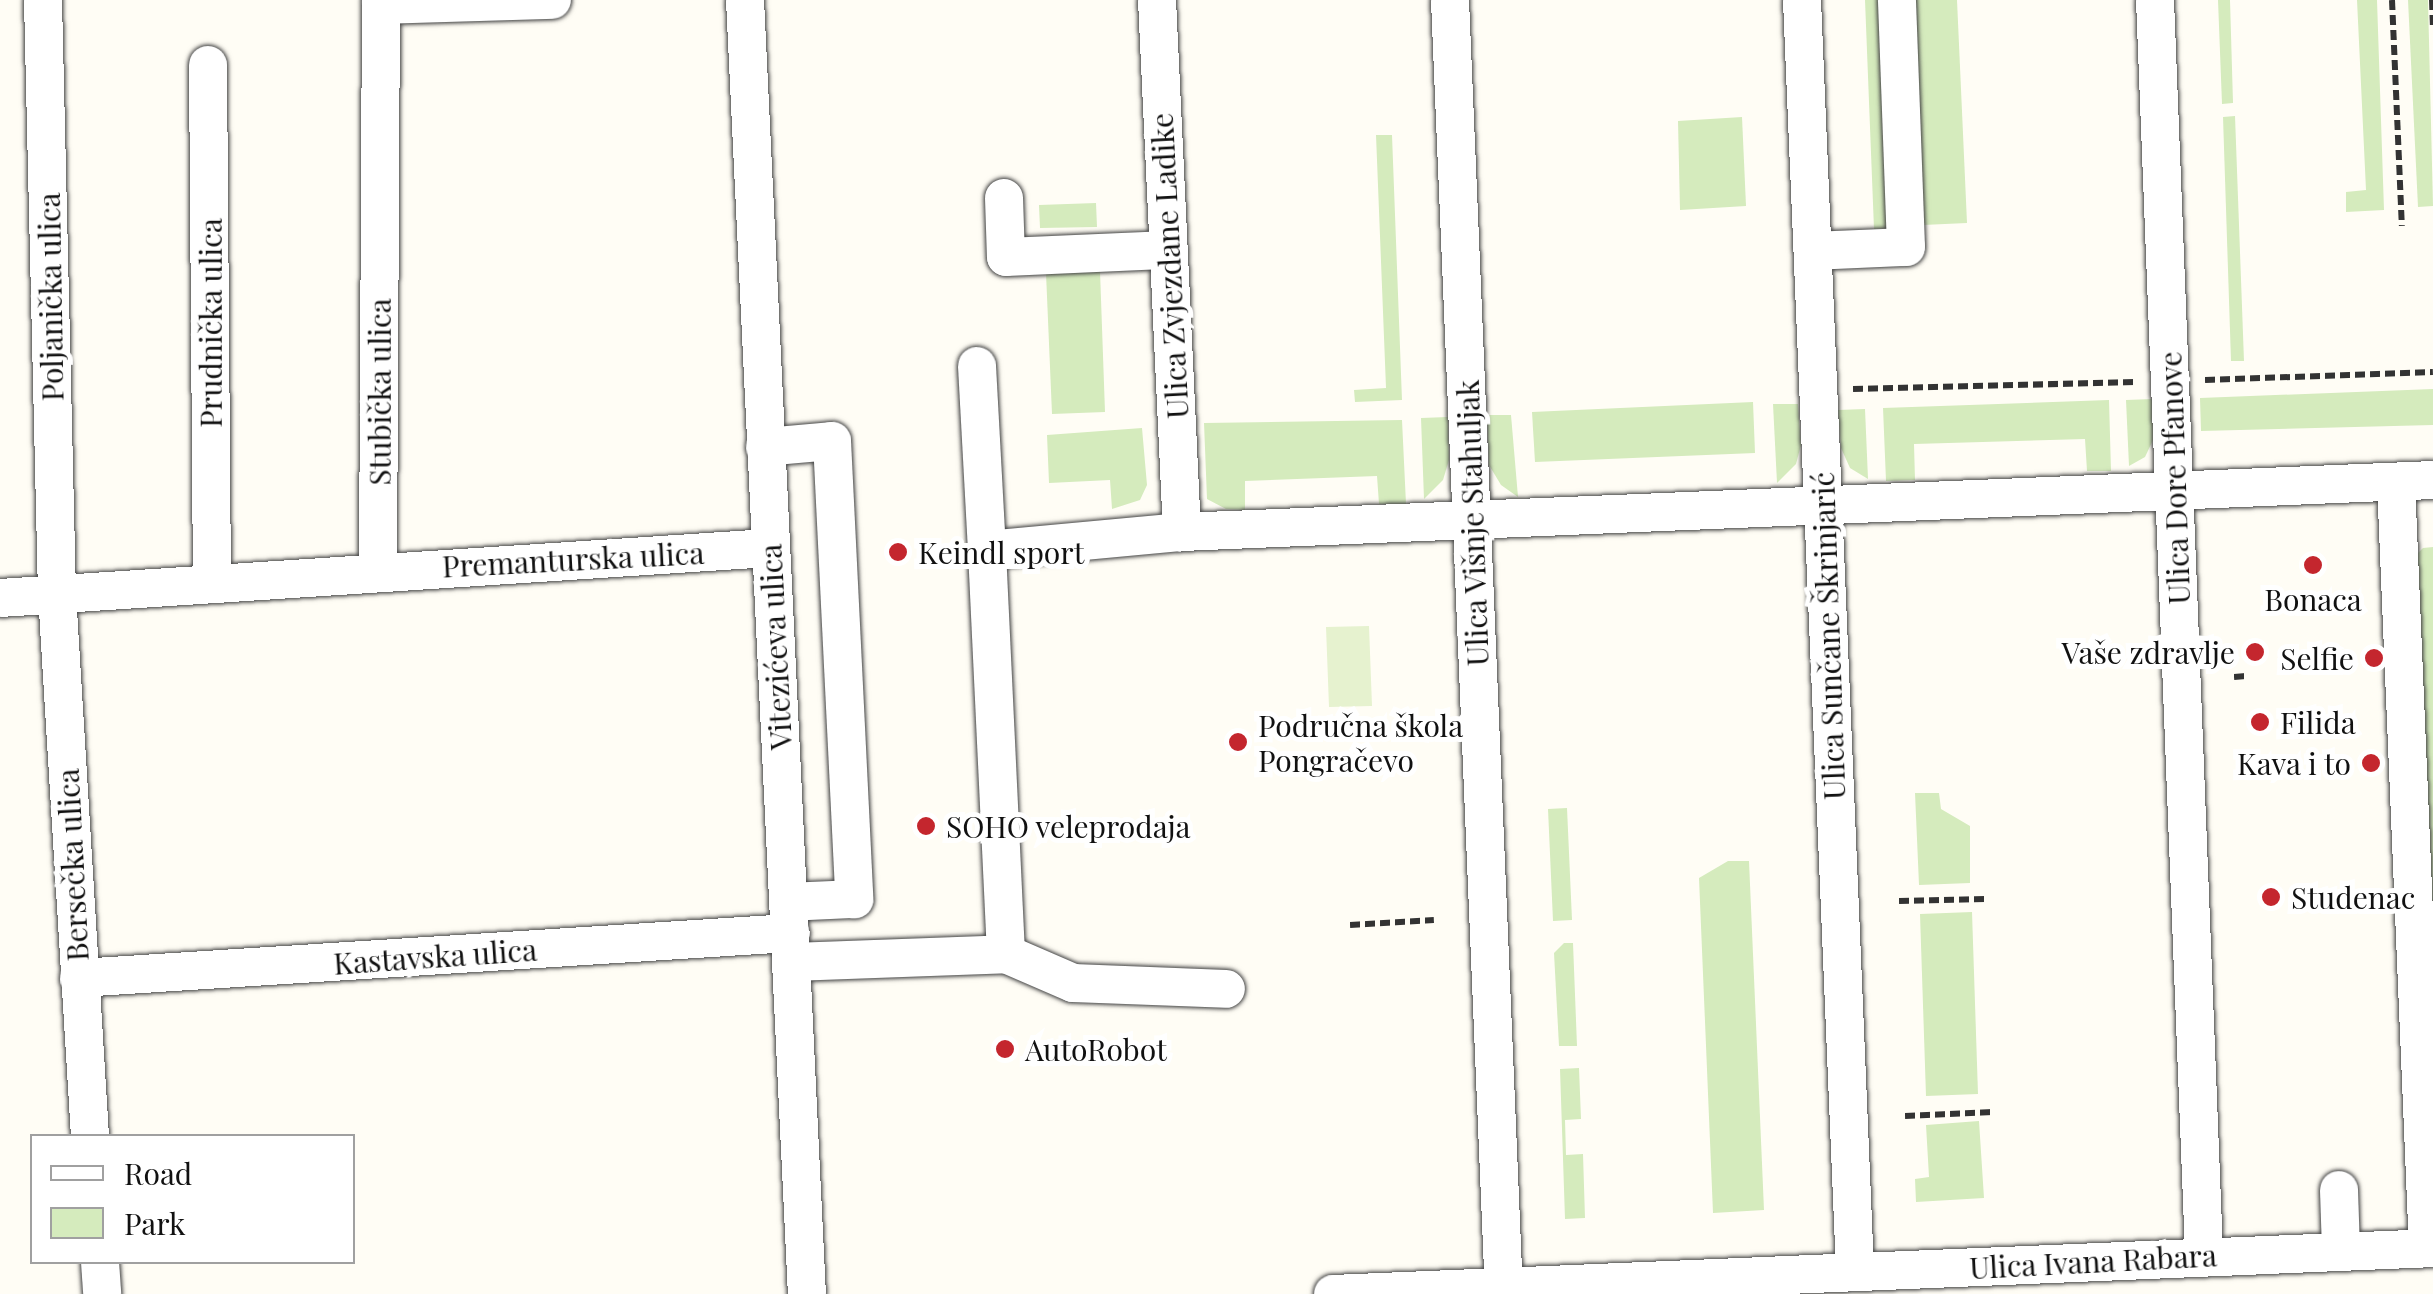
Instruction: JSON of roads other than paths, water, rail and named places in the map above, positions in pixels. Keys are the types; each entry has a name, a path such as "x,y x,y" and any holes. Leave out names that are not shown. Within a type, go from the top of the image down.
{"street":[{"name":"Poljanička ulica","path":"43,0 57,594"},
{"name":"Stubička ulica","path":"378,570 380,3 552,0"},
{"name":"Vitezićeva ulica","path":"745,0 807,1294"},
{"name":"Ulica Zvjezdane Ladike","path":"1157,0 1182,532"},
{"name":"Ulica Višnje Stahuljak","path":"1450,0 1504,1289"},
{"name":"Ulica Sunčane Škrinjarić","path":"1802,0 1854,1272"},
{"path":"1812,251 1906,247 1897,0"},
{"name":"Ulica Dore Pfanove","path":"2155,0 2204,1256"},
{"name":"Prudnička ulica","path":"208,65 212,582"},
{"path":"1004,198 1006,257 1169,250"},
{"path":"977,366 1006,954"},
{"path":"766,447 832,441 854,898 791,932"},
{"path":"987,550 1182,532 2414,481 2431,1248"},
{"name":"Premanturska ulica","path":"378,570 769,548"},
{"path":"0,598 378,570"},
{"name":"Bersečka ulica","path":"57,594 90,1134"},
{"path":"791,932 1006,954 1074,983 1226,989"},
{"name":"Kastavska ulica","path":"79,978 791,932"},
{"path":"2340,1190 2340,1250"},
{"name":"Ulica Ivana Rabara","path":"1333,1294 1854,1272 2001,1280 2204,1256 2431,1248"},
{"path":"100,1264 102,1294"}],"place":[{"name":"Keindl sport","path":"898,552"},
{"name":"Bonaca","path":"2313,565"},
{"name":"Vaše zdravlje","path":"2255,652"},
{"name":"Selfie","path":"2374,658"},
{"name":"Filida","path":"2260,722"},
{"name":"Područna škola Pongračevo","path":"1238,742"},
{"name":"Kava i to","path":"2371,763"},
{"name":"SOHO veleprodaja","path":"926,826"},
{"name":"Studenac","path":"2271,897"},
{"name":"AutoRobot","path":"1005,1049"}]}
